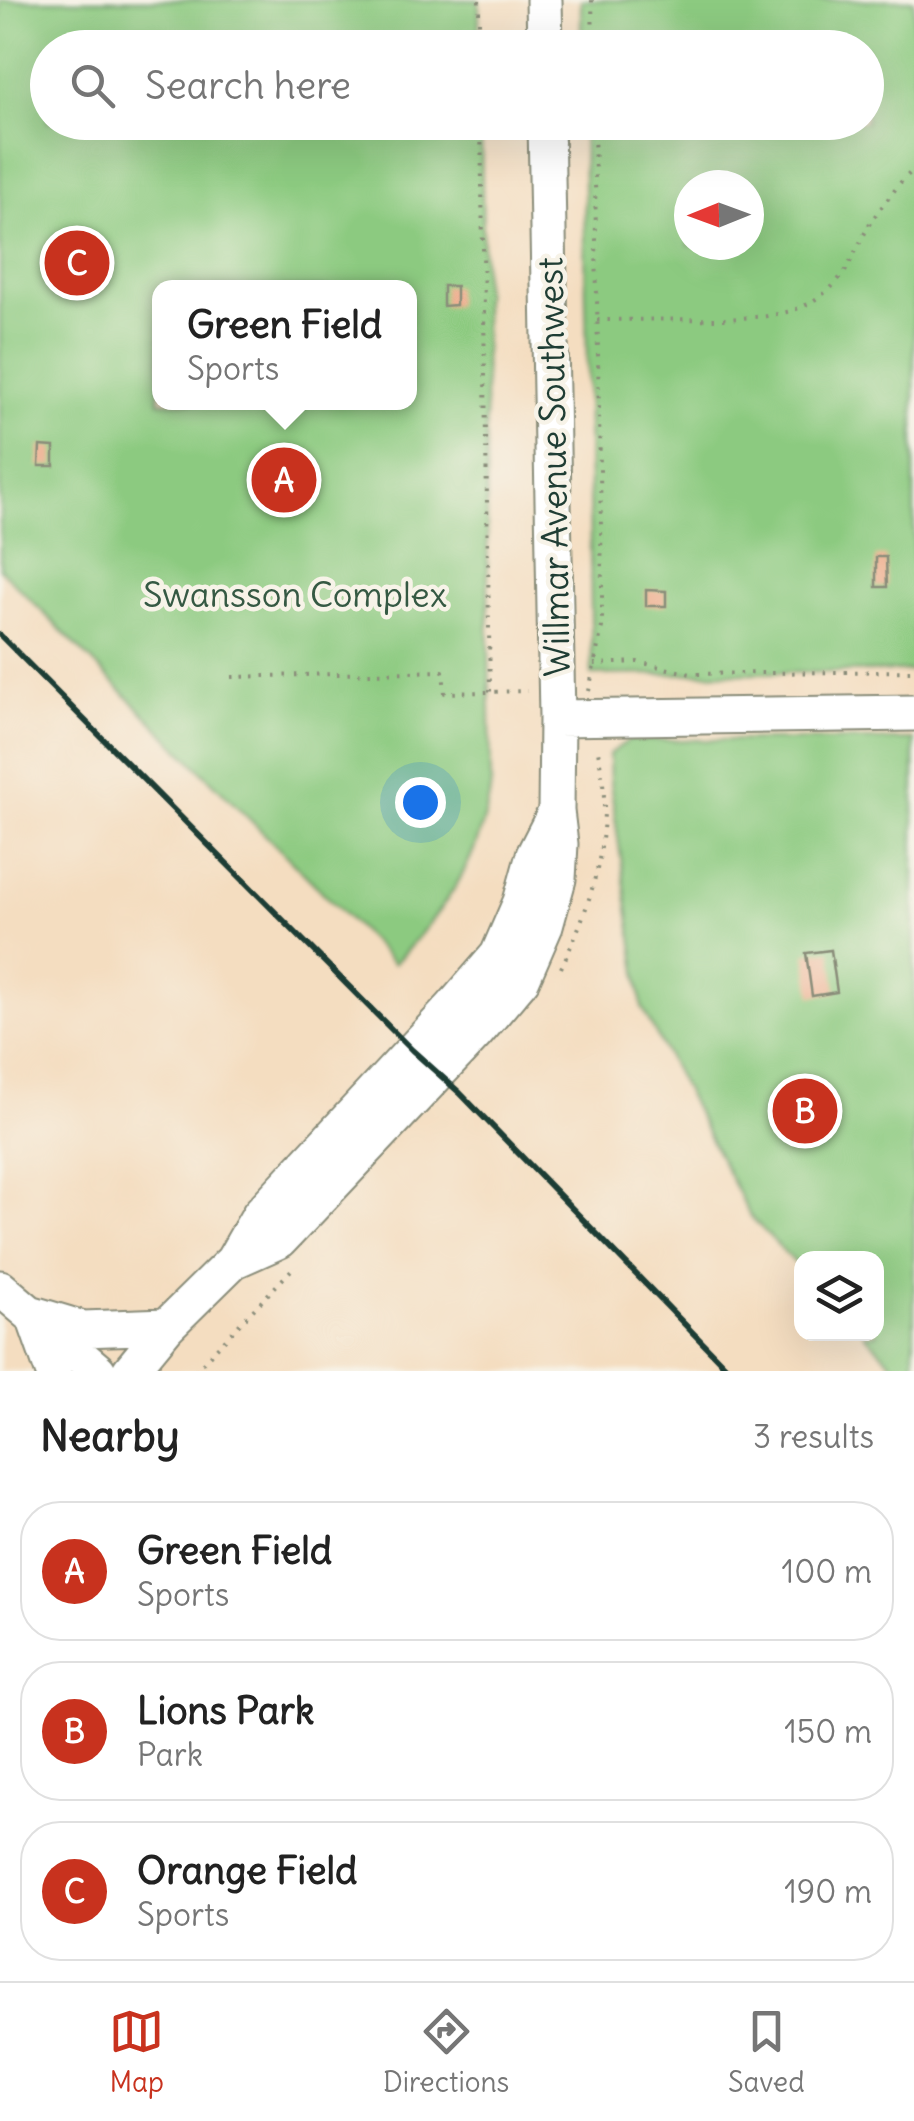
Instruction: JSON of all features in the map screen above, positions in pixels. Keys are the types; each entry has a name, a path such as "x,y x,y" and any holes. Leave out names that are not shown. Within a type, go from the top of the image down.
{"main road":[{"path":"544,0 545,30"},
{"name":"Willmar Avenue Southwest","path":"130,1371 167,1326 233,1261 280,1240 476,1032 522,979 545,926 555,893 560,844 556,811 546,140"},
{"path":"557,704 593,717 914,713"},
{"path":"0,1288 98,1371"},
{"path":"33,1314 83,1329 167,1326"},
{"path":"33,1314 53,1371"}],"path":[{"path":"479,0 479,30"},
{"path":"592,0 593,30"},
{"path":"480,140 490,692"},
{"path":"593,717 589,688 602,627 594,140"},
{"path":"596,320 767,316 810,303 830,290 845,272 872,221 914,169"},
{"path":"594,664 638,662 691,674 914,670"},
{"path":"232,676 444,671 444,693 490,692 557,704"}],"green space":[{"name":"Swansson Complex","path":"0,0 479,0 479,30 30,30 30,140 481,140 491,784 479,837 458,882 394,964 0,569"},
{"path":"581,0 914,0 914,671 592,675 583,140 884,140 884,30 581,30"},
{"path":"629,740 914,740 914,1371 900,1371 871,1341 884,1341 884,1251 794,1251 794,1262 750,1216 642,1007 609,754"}],"building":[{"path":"443,286 456,286 456,305 443,306"},
{"path":"40,446 54,447 54,466 39,466"},
{"path":"876,557 886,557 887,587 876,587"},
{"path":"646,590 666,591 666,606 646,606"},
{"path":"831,950 837,992 812,996 806,953"}],"railway":[{"path":"0,635 412,1050 460,1093 730,1371"}],"place":[{"name":"Orange Field","path":"77,263"},
{"name":"Green Field","path":"284,480"},
{"name":"Lions Park","path":"805,1111"}]}
